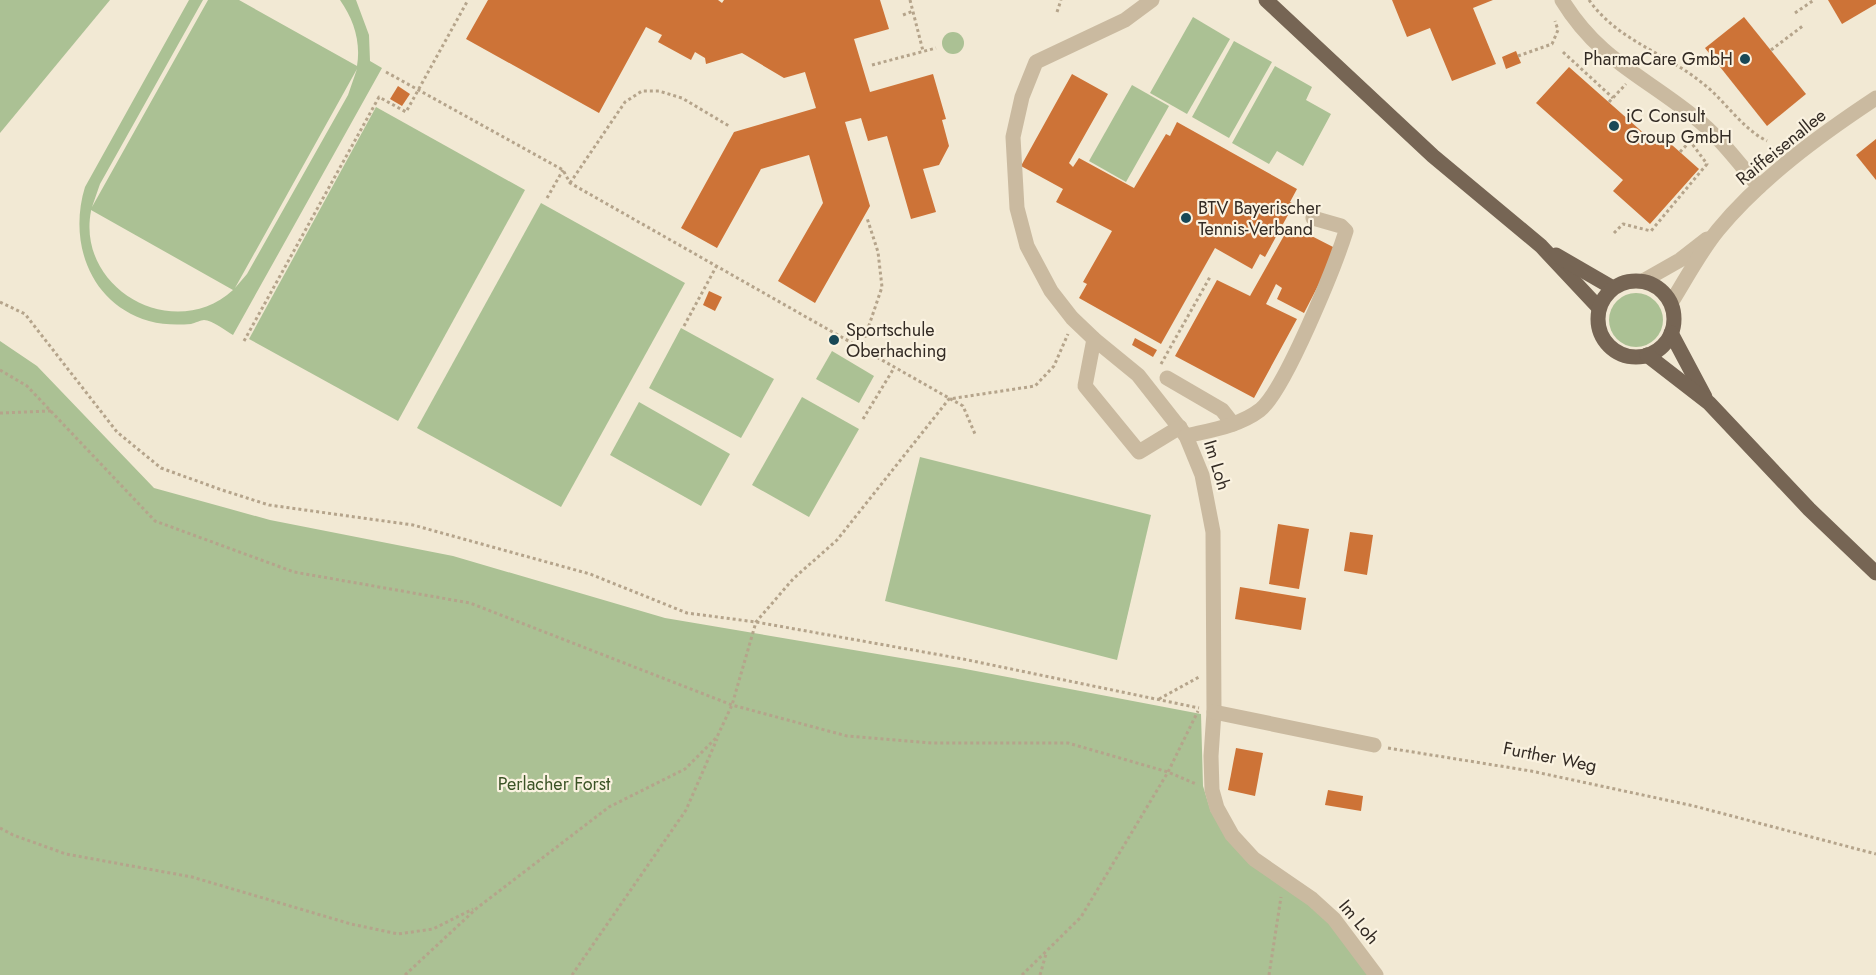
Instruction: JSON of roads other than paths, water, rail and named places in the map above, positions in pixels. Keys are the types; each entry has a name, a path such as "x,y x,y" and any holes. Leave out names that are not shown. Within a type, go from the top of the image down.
{"main road":[{"path":"1266,0 1433,156 1540,246 1599,308"},
{"path":"1540,246 1613,288"},
{"path":"1643,281 1660,289 1671,303 1674,313 1671,333 1662,347 1647,355 1627,356 1609,346 1599,328 1599,308 1613,288 1627,282 1643,281"},
{"path":"1671,333 1709,403"},
{"path":"1647,355 1709,403 1809,509 1876,573"}],"street":[{"name":"Im Loh","path":"1152,0 1125,20 1036,62 1022,97 1013,137 1014,173 1021,230 1051,291 1072,318 1138,375 1183,432 1202,475 1213,532 1214,659 1207,710 1212,790 1217,808 1232,835 1254,859 1312,899 1334,919 1376,975"},
{"path":"1562,0 1582,31 1634,75 1704,126 1758,188"},
{"name":"Raiffeisenallee","path":"1643,281 1680,260 1717,231 1758,188 1813,143 1876,98"},
{"path":"1094,339 1085,387 1138,452 1183,432 1233,424 1262,409 1273,395 1292,358 1346,231 1341,226 1313,218"},
{"name":"Raiffeisenallee","path":"1671,303 1717,231"},
{"path":"1167,378 1222,410 1233,424"},
{"path":"1207,710 1374,746"}],"place":[{"name":"PharmaCare GmbH","path":"1745,59"},
{"name":"iC Consult Group GmbH","path":"1614,126"},
{"name":"BTV Bayerischer Tennis-Verband","path":"1186,218"},
{"name":"Sportschule Oberhaching","path":"834,340"}],"park label":[{"name":"Perlacher Forst","path":"554,784"}]}
